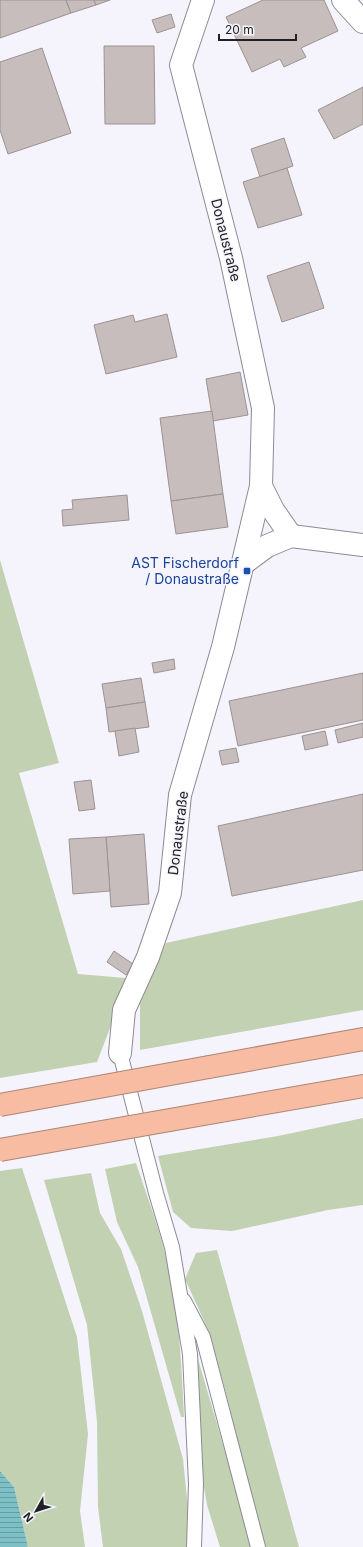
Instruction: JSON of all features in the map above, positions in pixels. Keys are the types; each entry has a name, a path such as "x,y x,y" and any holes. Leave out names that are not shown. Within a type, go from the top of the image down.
{"highway":[{"path":"0,1105 363,1039"},
{"path":"0,1150 363,1086"}],"street":[{"name":"Donaustraße","path":"120,1053 124,1010 148,957 170,893 180,795 223,647 261,486 263,408 231,258 181,65 204,0"},
{"path":"343,0 363,22"},
{"name":"Donaustraße","path":"261,486 273,510 291,536"},
{"path":"244,563 267,546 291,536 363,545"}],"lane":[{"path":"120,1053 154,1186 172,1246 190,1354 196,1484 194,1547"},
{"path":"180,1294 203,1337 258,1547"}],"green space":[{"path":"0,560 59,763 19,773 78,974 125,978 127,984 97,1062 0,1078"},
{"path":"363,900 363,1010 140,1050 140,1004 166,943"},
{"path":"363,1118 363,1205 328,1210 232,1231 191,1228 173,1212 158,1156 278,1136"},
{"path":"136,1163 157,1226 170,1273 179,1337 184,1417 181,1417 138,1267 117,1222 105,1169"},
{"path":"22,1168 77,1337 88,1434 80,1511 85,1547 28,1547 14,1487 0,1471 0,1171"},
{"path":"91,1173 100,1213 121,1249 142,1311 183,1459 188,1508 188,1547 103,1547 98,1507 97,1422 87,1325 44,1180"},
{"path":"217,1250 299,1547 264,1547 210,1334 185,1279 196,1253"},
{"path":"193,1342 253,1547 220,1547 207,1505 200,1464"}],"water":[{"path":"0,1471 14,1487 28,1547 0,1547"}],"building":[{"path":"0,0 66,0 71,13 0,38"},
{"path":"66,0 94,0 96,5 71,13"},
{"path":"94,0 110,0 96,5"},
{"path":"263,0 324,0 338,31 301,48 306,57 284,67 280,59 252,72 226,17"},
{"path":"171,14 175,27 157,33 152,20"},
{"path":"104,46 154,46 155,124 105,124"},
{"path":"42,48 71,133 8,154 0,130 0,62"},
{"path":"363,87 363,124 334,139 318,110"},
{"path":"284,138 293,166 260,177 251,149"},
{"path":"287,168 302,215 258,228 243,182"},
{"path":"309,262 324,308 282,322 267,276"},
{"path":"167,314 177,357 106,374 94,325 133,315 135,322"},
{"path":"240,372 248,415 213,421 206,379"},
{"path":"212,411 223,494 171,501 160,418"},
{"path":"223,494 228,527 176,534 171,501"},
{"path":"127,495 129,520 63,526 62,510 73,509 72,500"},
{"path":"174,659 175,669 154,673 152,663"},
{"path":"363,673 363,720 238,746 229,701"},
{"path":"141,678 145,702 106,708 102,684"},
{"path":"145,702 149,727 109,732 106,708"},
{"path":"363,723 363,737 338,743 335,730"},
{"path":"135,728 139,752 119,756 115,731"},
{"path":"325,731 328,745 305,750 302,736"},
{"path":"236,748 239,762 222,765 219,751"},
{"path":"91,780 95,809 79,811 74,782"},
{"path":"363,794 363,870 232,896 218,826"},
{"path":"144,834 149,904 111,907 106,837"},
{"path":"106,837 110,891 73,894 69,839"},
{"path":"114,951 133,964 126,975 107,962"}],"place":[{"name":"AST Fischerdorf / Donaustraße","path":"247,571"}]}
